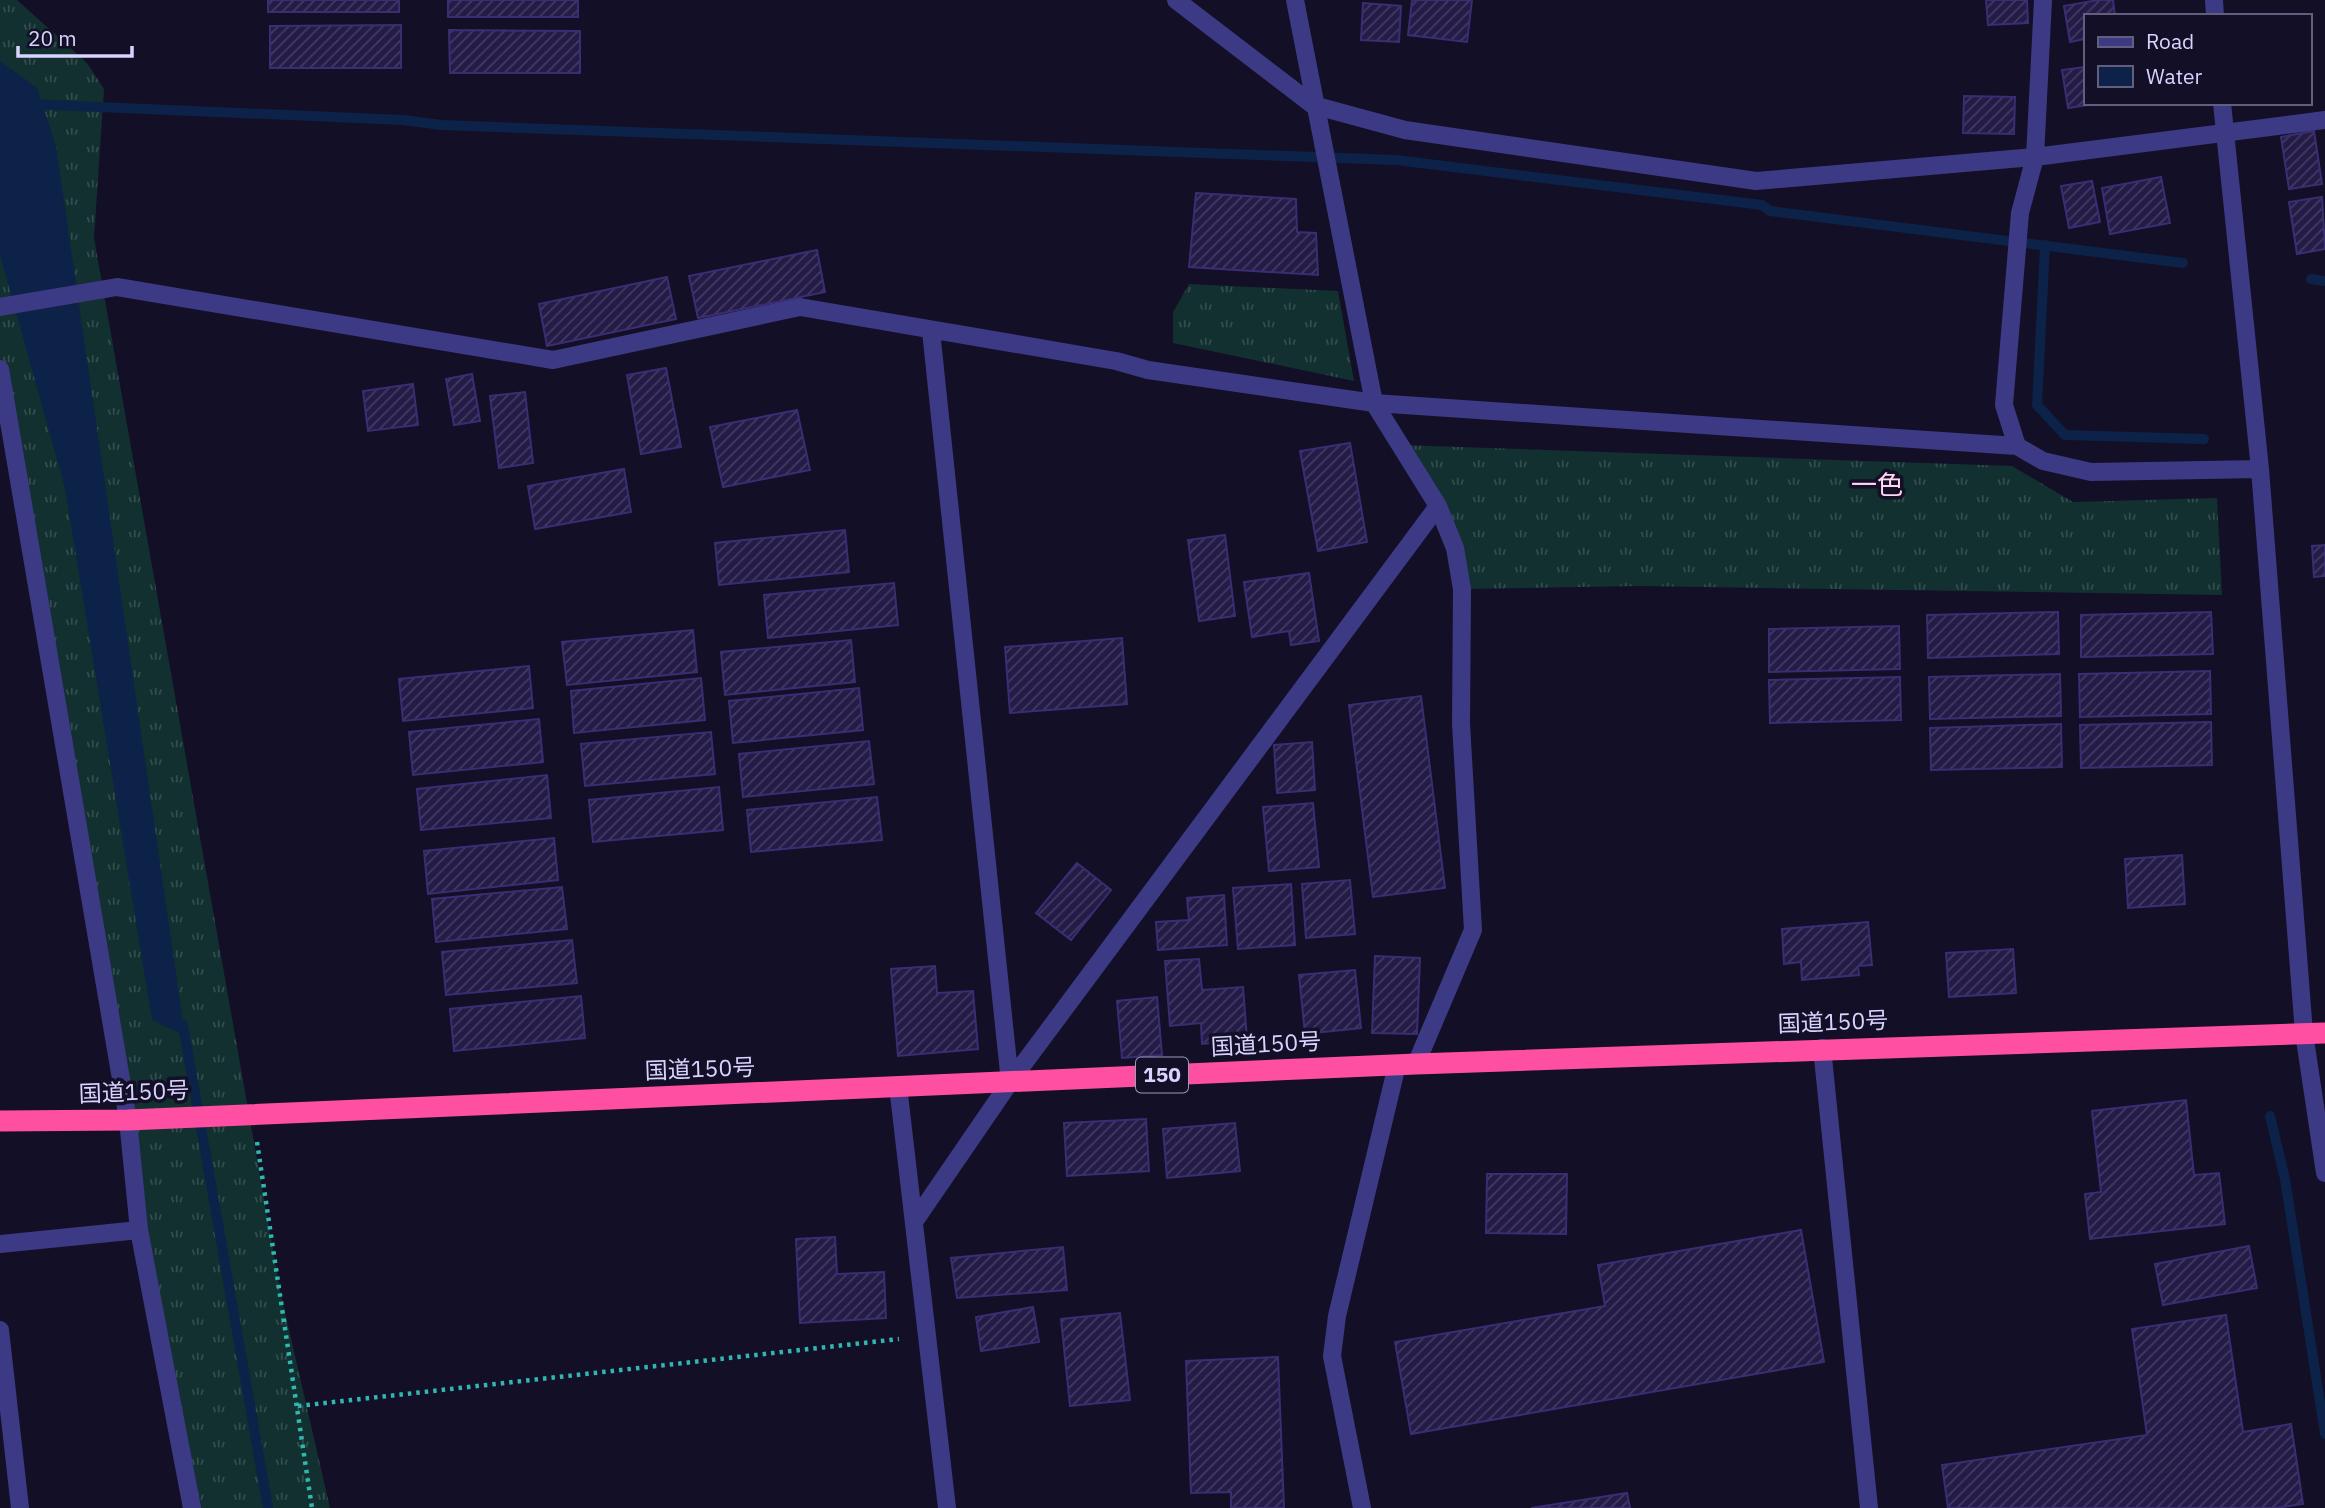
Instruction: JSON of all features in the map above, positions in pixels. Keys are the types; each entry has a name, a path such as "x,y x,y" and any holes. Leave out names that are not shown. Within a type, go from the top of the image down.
{"highway":[{"name":"国道150号","path":"0,1121 128,1120 1406,1064 2325,1032"}],"street":[{"path":"1176,0 1313,104 1405,130 1756,181 2035,157 2325,120"},
{"path":"1295,0 1313,104 1374,403 1438,506 1455,548 1462,589 1461,724 1473,930 1406,1064 1337,1317 1332,1356 1362,1508"},
{"path":"2017,446 2004,405 2020,213 2035,157 2043,0"},
{"path":"2222,105 2260,469 2304,1033 2325,1173"},
{"path":"6,306 83,295 117,287 553,360 800,307 1116,360 1148,370 1374,403 2017,446 2043,461 2091,472 2260,469"},
{"path":"931,331 1010,1082"},
{"path":"0,369 128,1120 139,1230 192,1508"},
{"path":"914,1222 1010,1082 1438,506"},
{"path":"1822,1048 1870,1508"},
{"path":"898,1086 947,1508"},
{"path":"0,1244 139,1230"},
{"path":"0,1330 20,1508"}],"path":[{"path":"253,1114 312,1508"},
{"path":"298,1406 927,1336"}],"green space":[{"path":"0,0 17,0 87,63 104,89 94,238 281,1295 330,1508 195,1508 0,381"},
{"path":"1189,284 1338,291 1354,381 1173,343 1173,312"},
{"path":"1400,445 2012,466 2073,502 2217,498 2222,595 1640,586 1462,589 1438,506"}],"water":[{"path":"0,61 37,88 56,146 185,1036 152,1020 65,488 0,255"}],"building":[{"path":"268,0 399,0 399,12 268,12"},
{"path":"448,0 578,0 578,17 448,17"},
{"path":"1412,0 1472,0 1467,42 1408,35"},
{"path":"1986,0 2027,0 2028,23 1988,25"},
{"path":"2113,0 2115,14 2084,14 2084,39 2070,42 2064,6"},
{"path":"1363,3 1401,6 1399,42 1361,40"},
{"path":"401,25 401,68 270,68 270,26"},
{"path":"449,30 580,31 580,73 450,73"},
{"path":"2084,67 2084,105 2088,105 2068,108 2062,70"},
{"path":"1964,96 2015,97 2014,134 1963,133"},
{"path":"2314,131 2322,184 2289,189 2281,137"},
{"path":"2161,177 2170,223 2110,234 2102,188"},
{"path":"2092,181 2100,222 2069,228 2061,186"},
{"path":"1196,193 1296,199 1297,232 1316,233 1318,275 1189,267"},
{"path":"2322,197 2325,249 2297,254 2289,202"},
{"path":"817,250 825,292 698,318 689,276"},
{"path":"667,277 676,319 547,346 539,304"},
{"path":"666,368 681,447 641,454 627,375"},
{"path":"472,374 480,421 454,425 446,379"},
{"path":"413,384 418,425 368,431 363,391"},
{"path":"525,392 533,463 499,468 490,396"},
{"path":"797,410 810,470 723,487 710,427"},
{"path":"1350,443 1367,542 1318,551 1300,451"},
{"path":"624,469 631,512 535,529 528,486"},
{"path":"845,530 849,572 719,585 715,543"},
{"path":"1225,535 1235,616 1199,621 1188,540"},
{"path":"2325,545 2325,576 2314,577 2312,546"},
{"path":"1309,573 1319,641 1291,645 1289,631 1252,637 1244,582"},
{"path":"894,583 898,625 768,638 764,595"},
{"path":"2058,612 2059,654 1928,658 1927,615"},
{"path":"2211,612 2213,654 2081,657 2081,615"},
{"path":"1899,626 1900,669 1769,672 1769,629"},
{"path":"693,630 697,672 567,685 562,642"},
{"path":"1122,638 1127,704 1010,713 1005,647"},
{"path":"851,640 855,682 725,695 721,652"},
{"path":"529,666 533,708 403,721 399,679"},
{"path":"2210,671 2211,714 2080,717 2079,674"},
{"path":"2060,674 2061,716 1930,719 1929,677"},
{"path":"1900,677 1901,720 1770,723 1769,680"},
{"path":"701,678 705,720 574,733 571,691"},
{"path":"859,688 863,730 733,743 729,701"},
{"path":"1421,696 1445,888 1373,897 1349,705"},
{"path":"539,719 543,762 413,775 409,732"},
{"path":"2211,722 2212,765 2081,768 2080,725"},
{"path":"2061,724 2062,767 1931,770 1930,728"},
{"path":"711,732 715,774 585,786 581,744"},
{"path":"869,741 874,784 743,797 739,754"},
{"path":"1312,742 1315,790 1277,793 1274,745"},
{"path":"547,775 551,818 421,830 417,789"},
{"path":"719,787 723,830 593,842 589,800"},
{"path":"877,797 882,840 751,852 747,810"},
{"path":"1313,803 1319,867 1269,871 1263,807"},
{"path":"554,838 558,880 428,894 424,851"},
{"path":"2182,855 2185,904 2128,908 2125,859"},
{"path":"1077,863 1111,890 1071,940 1036,913"},
{"path":"1350,880 1355,934 1306,938 1302,884"},
{"path":"1291,884 1295,945 1238,949 1233,888"},
{"path":"562,887 567,929 436,942 432,899"},
{"path":"1224,895 1227,945 1158,950 1156,922 1189,920 1187,898"},
{"path":"1868,922 1872,965 1858,966 1859,975 1802,980 1801,962 1784,964 1782,929"},
{"path":"572,940 577,983 446,995 442,952"},
{"path":"2013,949 2016,993 1949,997 1946,953"},
{"path":"1375,956 1420,958 1417,1034 1372,1033"},
{"path":"1199,959 1202,990 1243,987 1247,1040 1202,1044 1201,1023 1170,1026 1165,961"},
{"path":"935,966 937,993 973,991 978,1049 898,1056 891,969"},
{"path":"1355,970 1361,1028 1305,1034 1299,975"},
{"path":"581,996 585,1038 454,1051 450,1009"},
{"path":"1157,997 1162,1055 1122,1058 1117,1001"},
{"path":"2186,1100 2194,1175 2219,1173 2225,1224 2090,1239 2085,1194 2101,1192 2092,1111"},
{"path":"1146,1119 1149,1171 1067,1176 1064,1123"},
{"path":"1235,1123 1240,1171 1167,1178 1163,1129"},
{"path":"1487,1174 1567,1174 1566,1234 1486,1233"},
{"path":"1801,1230 1824,1362 1411,1434 1395,1342 1605,1306 1598,1265"},
{"path":"835,1237 837,1274 884,1272 886,1318 800,1323 796,1239"},
{"path":"2249,1246 2257,1288 2163,1305 2155,1264"},
{"path":"1063,1247 1067,1290 957,1298 951,1258"},
{"path":"1033,1307 1039,1342 981,1351 976,1317"},
{"path":"1120,1313 1130,1400 1070,1406 1061,1319"},
{"path":"2226,1315 2243,1432 2291,1424 2303,1504 2276,1508 1948,1508 1942,1465 2147,1435 2132,1329"},
{"path":"1278,1357 1284,1508 1231,1508 1231,1492 1191,1493 1186,1361"},
{"path":"1627,1493 1630,1508 1531,1508"}],"waterway":[{"path":"30,104 403,120 442,125 1396,160 1762,205 1770,211 2183,263"},
{"path":"2045,245 2037,405 2065,435 2204,439"},
{"path":"2311,279 2325,281"},
{"path":"183,1025 268,1508"},
{"path":"2270,1116 2285,1179 2325,1434"}],"district":[{"name":"一色","path":"1877,485"}]}
